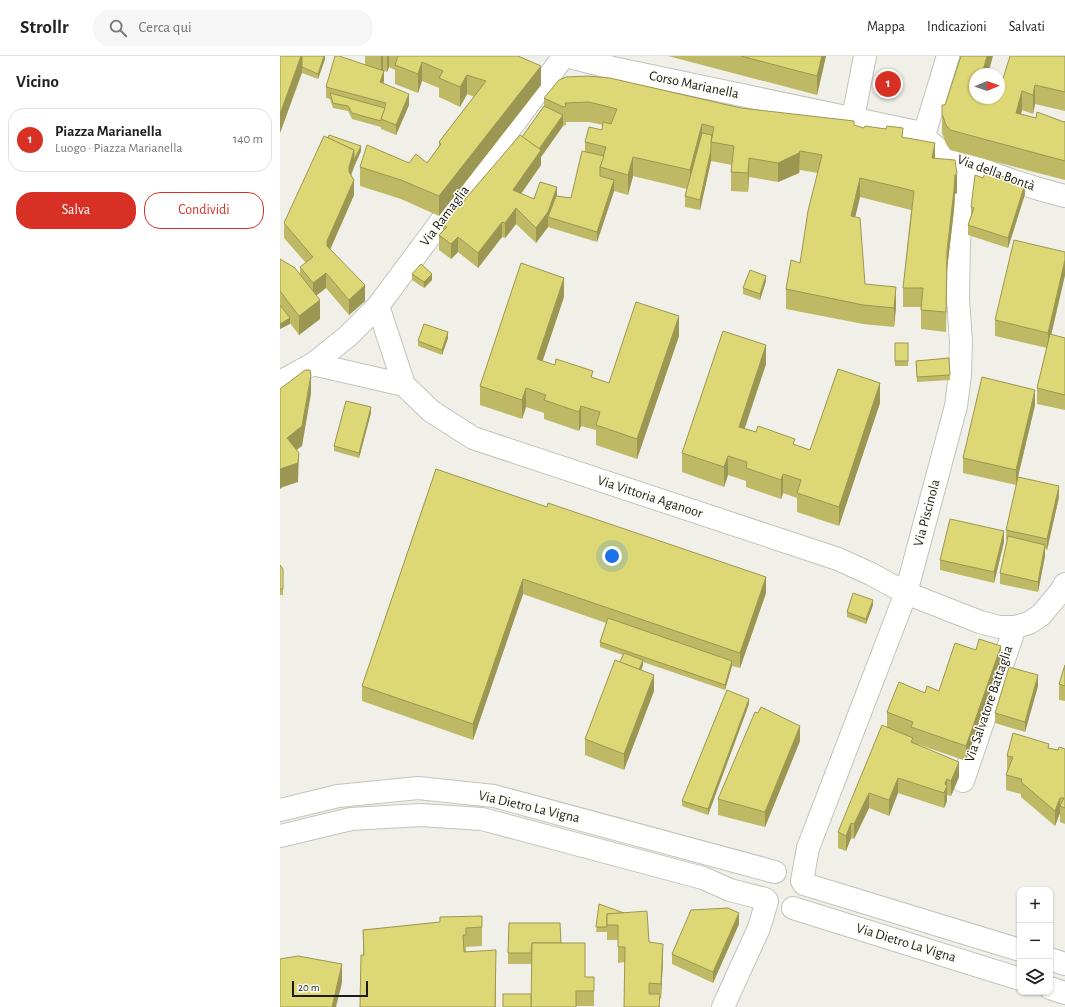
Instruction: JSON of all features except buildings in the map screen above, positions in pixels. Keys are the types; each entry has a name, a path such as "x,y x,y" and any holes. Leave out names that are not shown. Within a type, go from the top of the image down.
{"street":[{"name":"Corso Marianella","path":"565,56 615,62 822,112 853,118"},
{"name":"Via Ramaglia","path":"280,382 313,364 348,336 378,306 565,56"},
{"path":"853,118 865,56"},
{"path":"927,139 948,56"},
{"name":"Via della Bontà","path":"853,118 917,132 942,152 967,163 1065,196"},
{"name":"Via Piscinola","path":"803,883 808,848 906,593 956,406 960,375 961,341 958,299 959,240 965,200 967,163"},
{"name":"Via Vittoria Aganoor","path":"378,306 404,384 431,411 473,438 838,559 871,574 906,593"},
{"path":"313,364 404,384"},
{"name":"Via Salvatore Battaglia","path":"906,593 980,622 999,627 1015,627 1029,623 1041,615 1065,584"},
{"name":"Via Salvatore Battaglia","path":"963,781 1015,627"},
{"name":"Via Dietro La Vigna","path":"280,810 338,796 418,788 494,796 778,871"},
{"name":"Via Dietro La Vigna","path":"280,836 351,819 422,815 482,819 703,878 773,908 1017,978"},
{"name":"Via Piscinola","path":"778,871 808,848"},
{"path":"778,871 790,871 797,875 803,883 803,896 799,903 773,908 764,892 764,884 768,877 778,871"},
{"name":"Via Dietro La Vigna","path":"803,883 1017,949"},
{"path":"723,1007 773,908"},
{"path":"1053,960 1065,964"},
{"path":"1053,989 1065,993"}],"place":[{"name":"Piazza Marianella","path":"888,84"}]}
